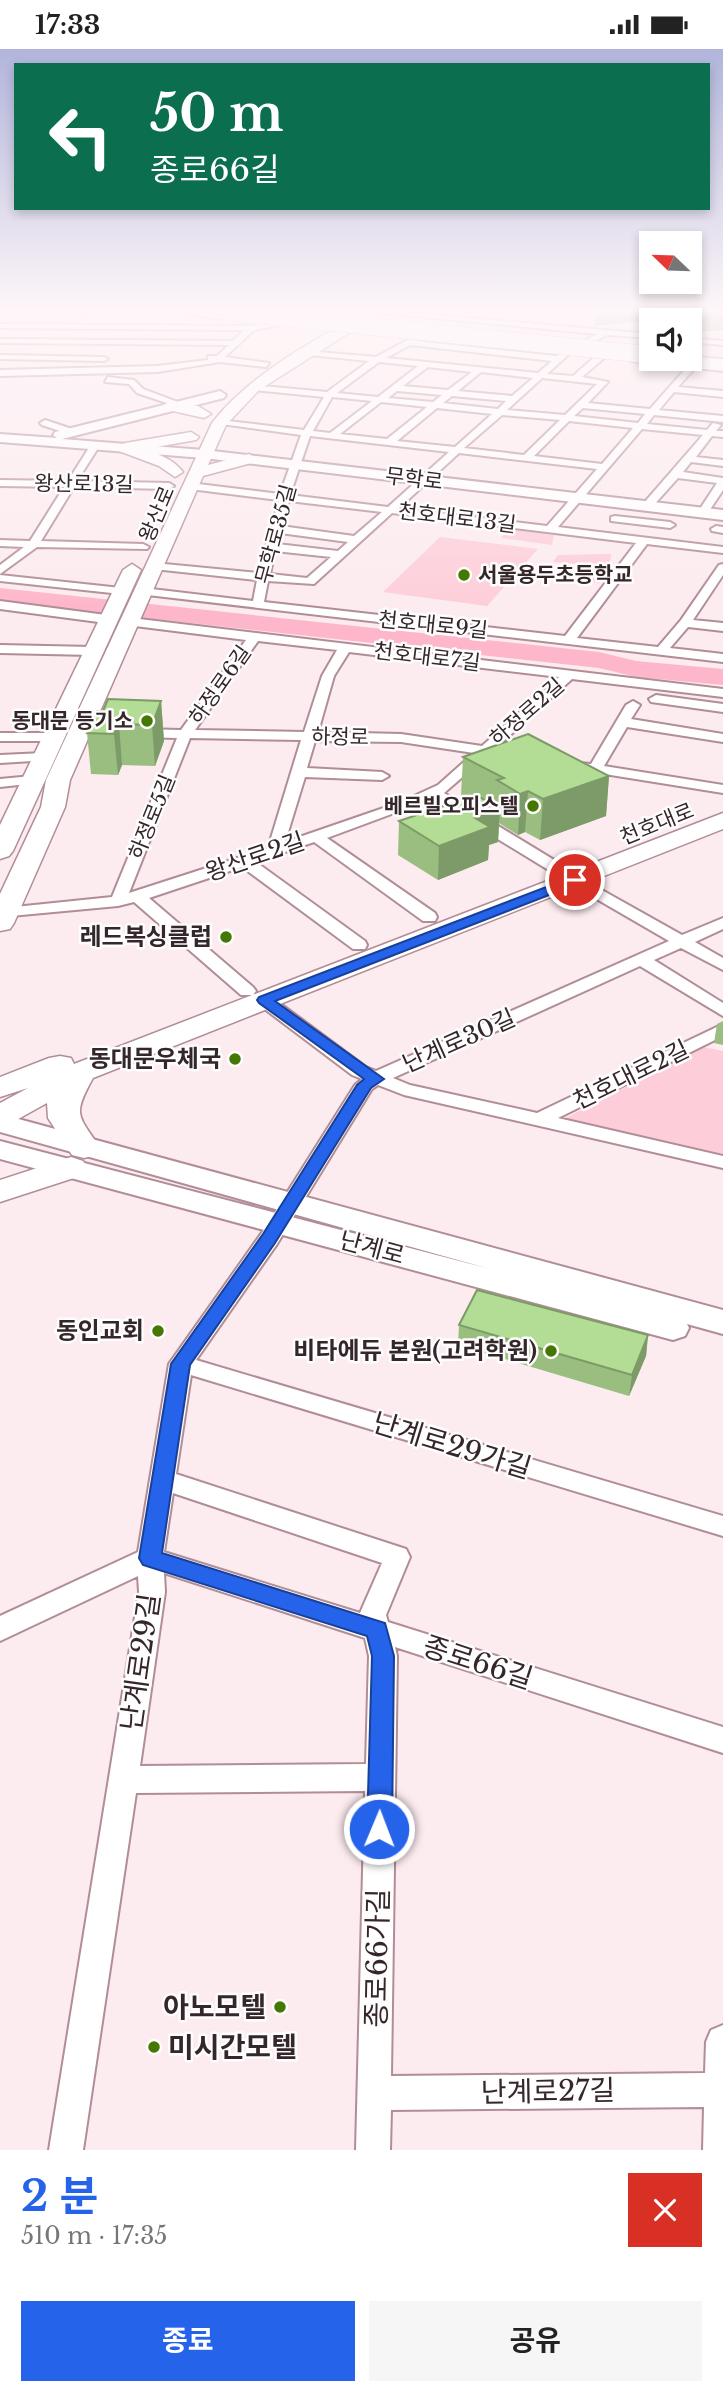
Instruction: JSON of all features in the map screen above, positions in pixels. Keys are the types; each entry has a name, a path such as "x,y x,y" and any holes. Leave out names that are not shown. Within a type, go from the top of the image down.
{"main road":[{"path":"0,453 36,441 160,410"},
{"path":"195,410 204,414"},
{"name":"왕산로","path":"161,505 187,445 208,410"},
{"name":"왕산로","path":"0,851 92,651 154,566 216,429 233,410"},
{"path":"193,479 249,459 216,429"},
{"path":"0,438 125,448 187,445"},
{"name":"무학로","path":"187,445 204,454 723,515"},
{"path":"125,448 165,463 172,479"},
{"name":"왕산로","path":"3,918 53,807 58,780 89,732 143,547 152,525"},
{"name":"천호대로","path":"75,1067 564,873 723,797"},
{"name":"천호대로","path":"256,995 359,945 429,917 723,820"},
{"path":"0,1062 75,1067"},
{"path":"0,1088 75,1067"},
{"path":"0,1116 75,1067"},
{"path":"0,1191 78,1158 62,1105 75,1067"},
{"name":"난계로","path":"0,1122 20,1146 78,1158 285,1213 723,1322"},
{"name":"난계로","path":"285,1213 723,1341"}],"street":[{"path":"295,465 306,435 321,410"},
{"path":"330,437 367,410"},
{"path":"387,444 430,410"},
{"path":"492,410 723,434"},
{"path":"527,458 577,410"},
{"path":"626,410 722,418"},
{"path":"550,529 655,410"},
{"name":"왕산로","path":"154,566 263,575 310,582 502,411"},
{"path":"647,506 722,418"},
{"path":"45,423 72,432"},
{"path":"216,429 330,437 603,467"},
{"path":"702,443 723,446"},
{"path":"95,445 33,545 2,579 125,607"},
{"path":"689,459 723,463"},
{"name":"무학로35길","path":"258,604 263,575 295,465"},
{"path":"674,474 723,482 703,512"},
{"name":"왕산로13길","path":"0,483 172,479"},
{"name":"천호대로13길","path":"193,479 286,497 723,550"},
{"path":"602,535 628,504"},
{"path":"615,519 670,525"},
{"path":"277,529 357,540"},
{"path":"570,673 569,642 644,540"},
{"path":"0,543 143,547"},
{"path":"272,547 341,555"},
{"path":"662,650 721,572"},
{"name":"천호대로9길","path":"125,607 258,604 569,642 723,657"},
{"path":"0,605 125,607"},
{"name":"천호대로7길","path":"125,607 255,636 723,692"},
{"path":"685,623 723,628"},
{"name":"하정로6길","path":"185,734 255,636"},
{"path":"275,850 328,676 345,647"},
{"path":"0,649 92,651"},
{"name":"하정로2길","path":"484,750 570,673"},
{"path":"656,699 723,708"},
{"path":"595,768 633,705"},
{"path":"623,722 723,738"},
{"name":"하정로","path":"121,732 401,738 526,757"},
{"name":"하정로5길","path":"118,901 185,734"},
{"path":"0,737 48,747"},
{"path":"0,759 48,747"},
{"name":"왕산로2길","path":"3,918 136,896 406,805 443,788 484,750"},
{"path":"553,762 723,789"},
{"path":"298,772 382,776"},
{"path":"0,783 32,780"},
{"path":"433,793 723,965"},
{"path":"314,836 429,917"},
{"path":"244,861 359,945"},
{"path":"136,896 256,995"},
{"name":"난계로30길","path":"285,1213 365,1085 404,1064 723,923"},
{"path":"642,960 723,1011"},
{"name":"천호대로2길","path":"256,995 359,1070 376,1079 404,1089 723,1162"},
{"name":"천호대로2길","path":"539,1121 723,1029"},
{"name":"난계로29길","path":"66,2150 152,1592 150,1558 181,1364 285,1213"},
{"name":"난계로29가길","path":"181,1364 723,1527"},
{"name":"종로66가길","path":"163,1480 397,1557 373,1615 383,1656 373,2150"},
{"path":"0,1629 150,1558"},
{"name":"종로66길","path":"150,1558 723,1739"},
{"path":"123,1780 380,1777"},
{"path":"720,2150 723,2042"},
{"name":"난계로27길","path":"375,2093 722,2089"}],"shaded area":[{"path":"509,529 554,535 552,545 501,538"},
{"path":"440,537 538,549 487,606 383,592"},
{"path":"611,554 600,583 569,579 580,564 553,562 558,555"},
{"path":"703,1047 723,1051 723,1157 562,1120"}],"building":[{"path":"108,699 161,701 152,725 119,724 114,734 87,733 97,711 103,711"},
{"path":"528,734 609,776 543,799 528,791 520,794 497,780 504,778 463,757"},
{"path":"476,795 500,809 475,818 490,827 439,846 399,821"},
{"path":"477,1290 648,1335 632,1375 459,1325"}],"waterway":[{"path":"0,595 599,660 636,669 723,677"}],"place":[{"name":"서울용두초등학교","path":"464,575"},
{"name":"동대문 등기소","path":"147,721"},
{"name":"베르빌오피스텔","path":"533,806"},
{"name":"레드복싱클럽","path":"226,937"},
{"name":"동대문우체국","path":"235,1059"},
{"name":"동인교회","path":"158,1331"},
{"name":"비타에듀 본원(고려학원)","path":"551,1351"},
{"name":"아노모텔","path":"280,2007"},
{"name":"미시간모텔","path":"154,2047"}],"route":[{"path":"379,1829 383,1656 377,1630 150,1558 181,1364 269,1238 365,1085 376,1079 359,1070 264,1000 575,880"}]}
